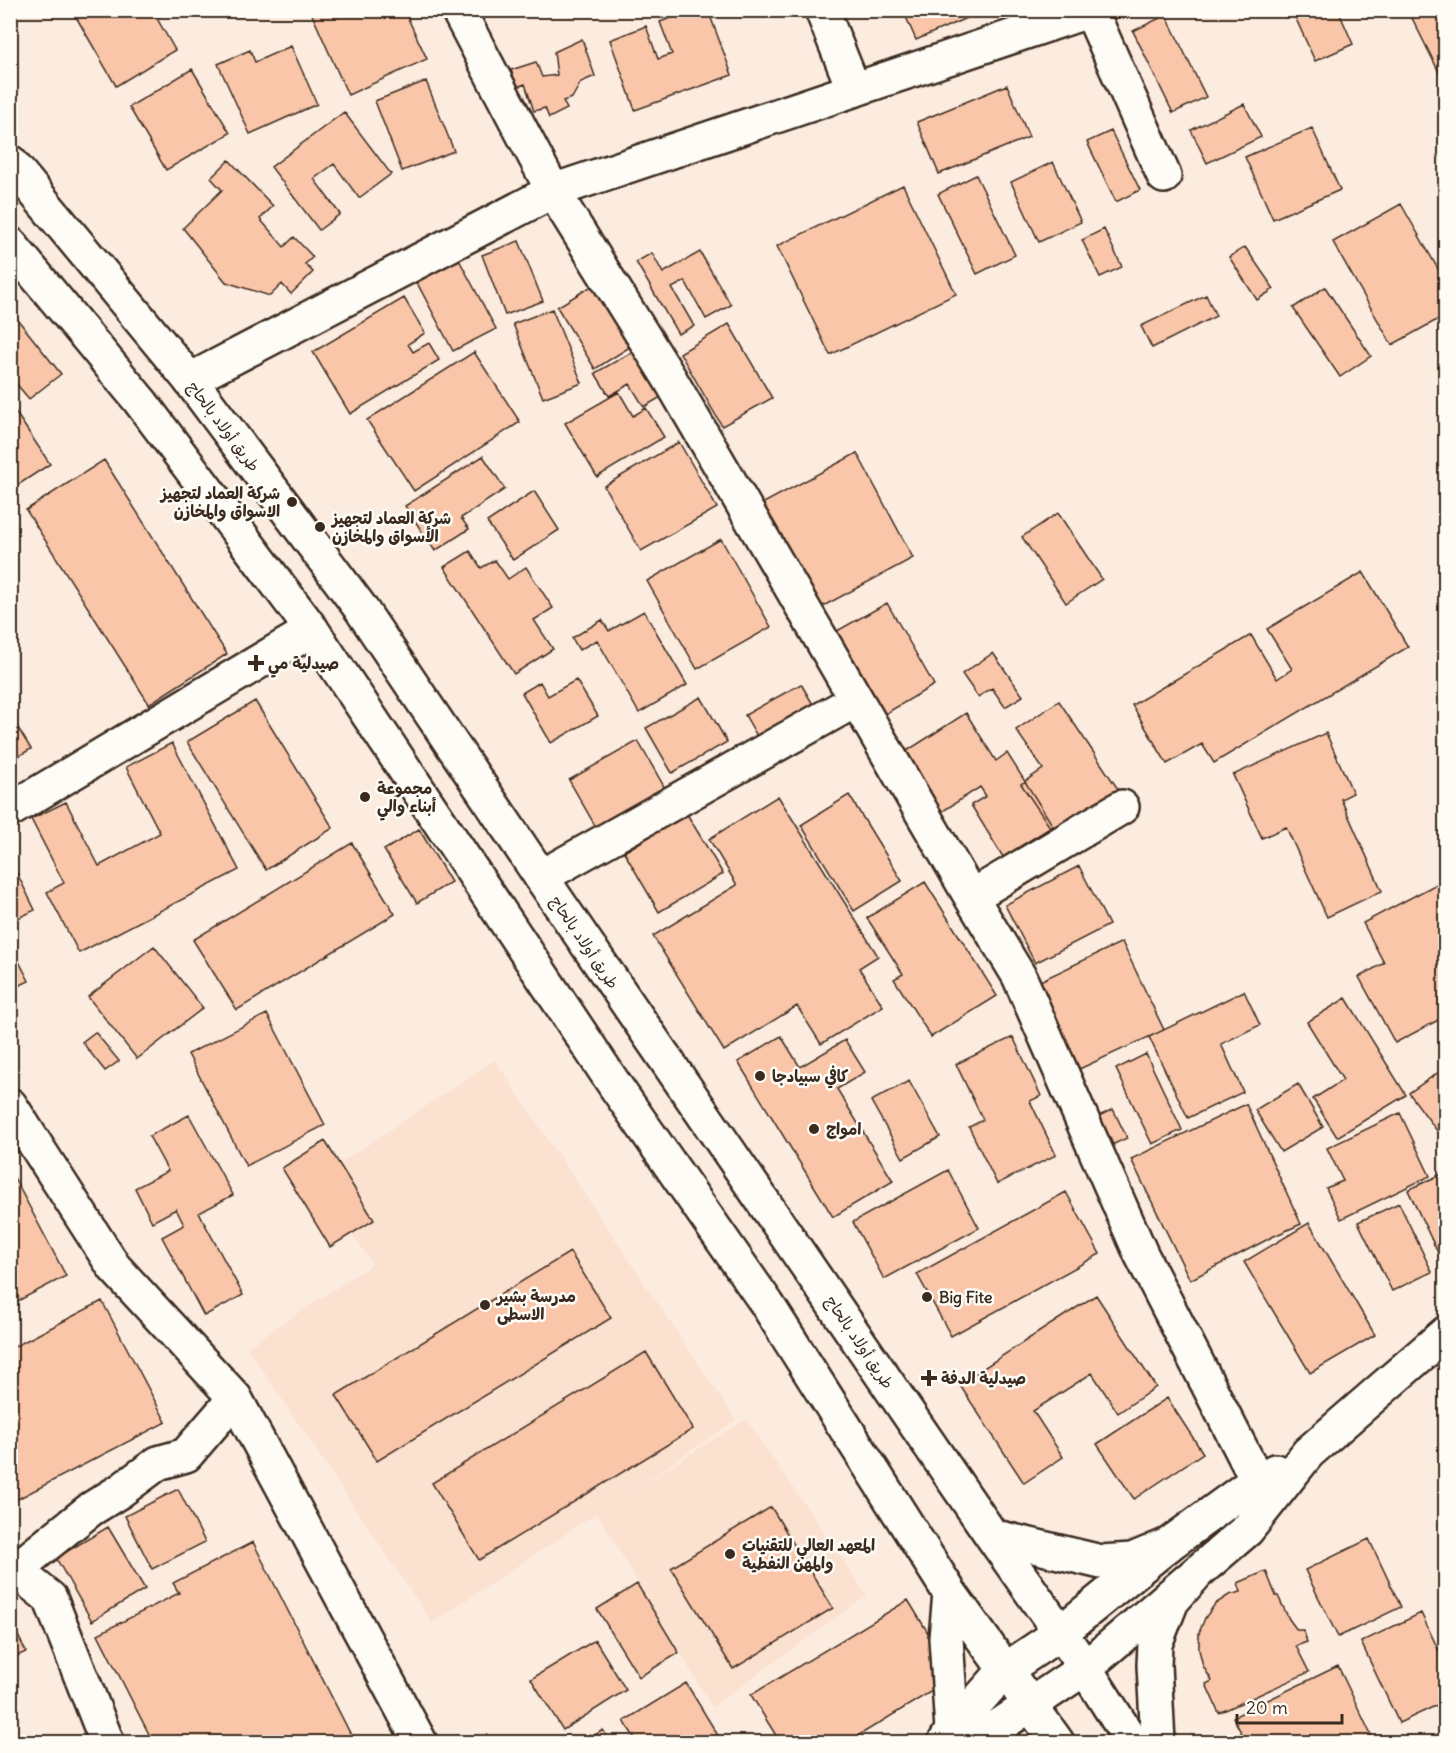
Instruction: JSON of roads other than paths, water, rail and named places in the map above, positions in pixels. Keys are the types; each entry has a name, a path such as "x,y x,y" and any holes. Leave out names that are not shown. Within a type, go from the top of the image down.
{"street":[{"path":"458,10 554,191 670,379 1019,976 1141,1254 1257,1480"},
{"path":"822,10 855,90"},
{"path":"190,380 554,191 1091,10 1164,176"},
{"name":"طريق أولاد بالحاج","path":"10,162 190,380 359,606 541,877 992,1536 1085,1668 1132,1743"},
{"path":"10,244 140,401 312,630 610,1077 767,1304 950,1593 1057,1743"},
{"path":"10,810 312,630"},
{"path":"541,877 856,700"},
{"path":"971,897 1122,807"},
{"path":"10,1105 114,1267 235,1398 420,1743"},
{"path":"955,1738 993,1730 1085,1668 1247,1530 1308,1453 1446,1333"},
{"path":"107,1743 50,1598 13,1570 91,1509 158,1464 186,1455 235,1398"},
{"path":"955,1738 1005,1670 1060,1634 1168,1545 1257,1480 1308,1453"},
{"path":"992,1536 1101,1562 1132,1560 1168,1545"},
{"path":"1158,1743 1155,1644 1172,1600 1195,1575"},
{"path":"950,1593 946,1638 955,1738"}],"place":[{"name":"شركة العماد لتجهيز الاسواق والمخازن","path":"292,502"},
{"name":"شركة العماد لتجهيز الأسواق والمخازن","path":"320,527"},
{"name":"صيدلية مي","path":"256,663"},
{"name":"مجموعة أبناء والي","path":"365,797"},
{"name":"كافي سبيادجا","path":"760,1076"},
{"name":"امواج","path":"814,1129"},
{"name":"Big Fite","path":"927,1297"},
{"name":"مدرسة بشير الاسطى","path":"485,1305"},
{"name":"صيدلية الدفة","path":"929,1378"},
{"name":"المعهد العالي للتقنيات والمهن النفطية","path":"730,1554"}]}
